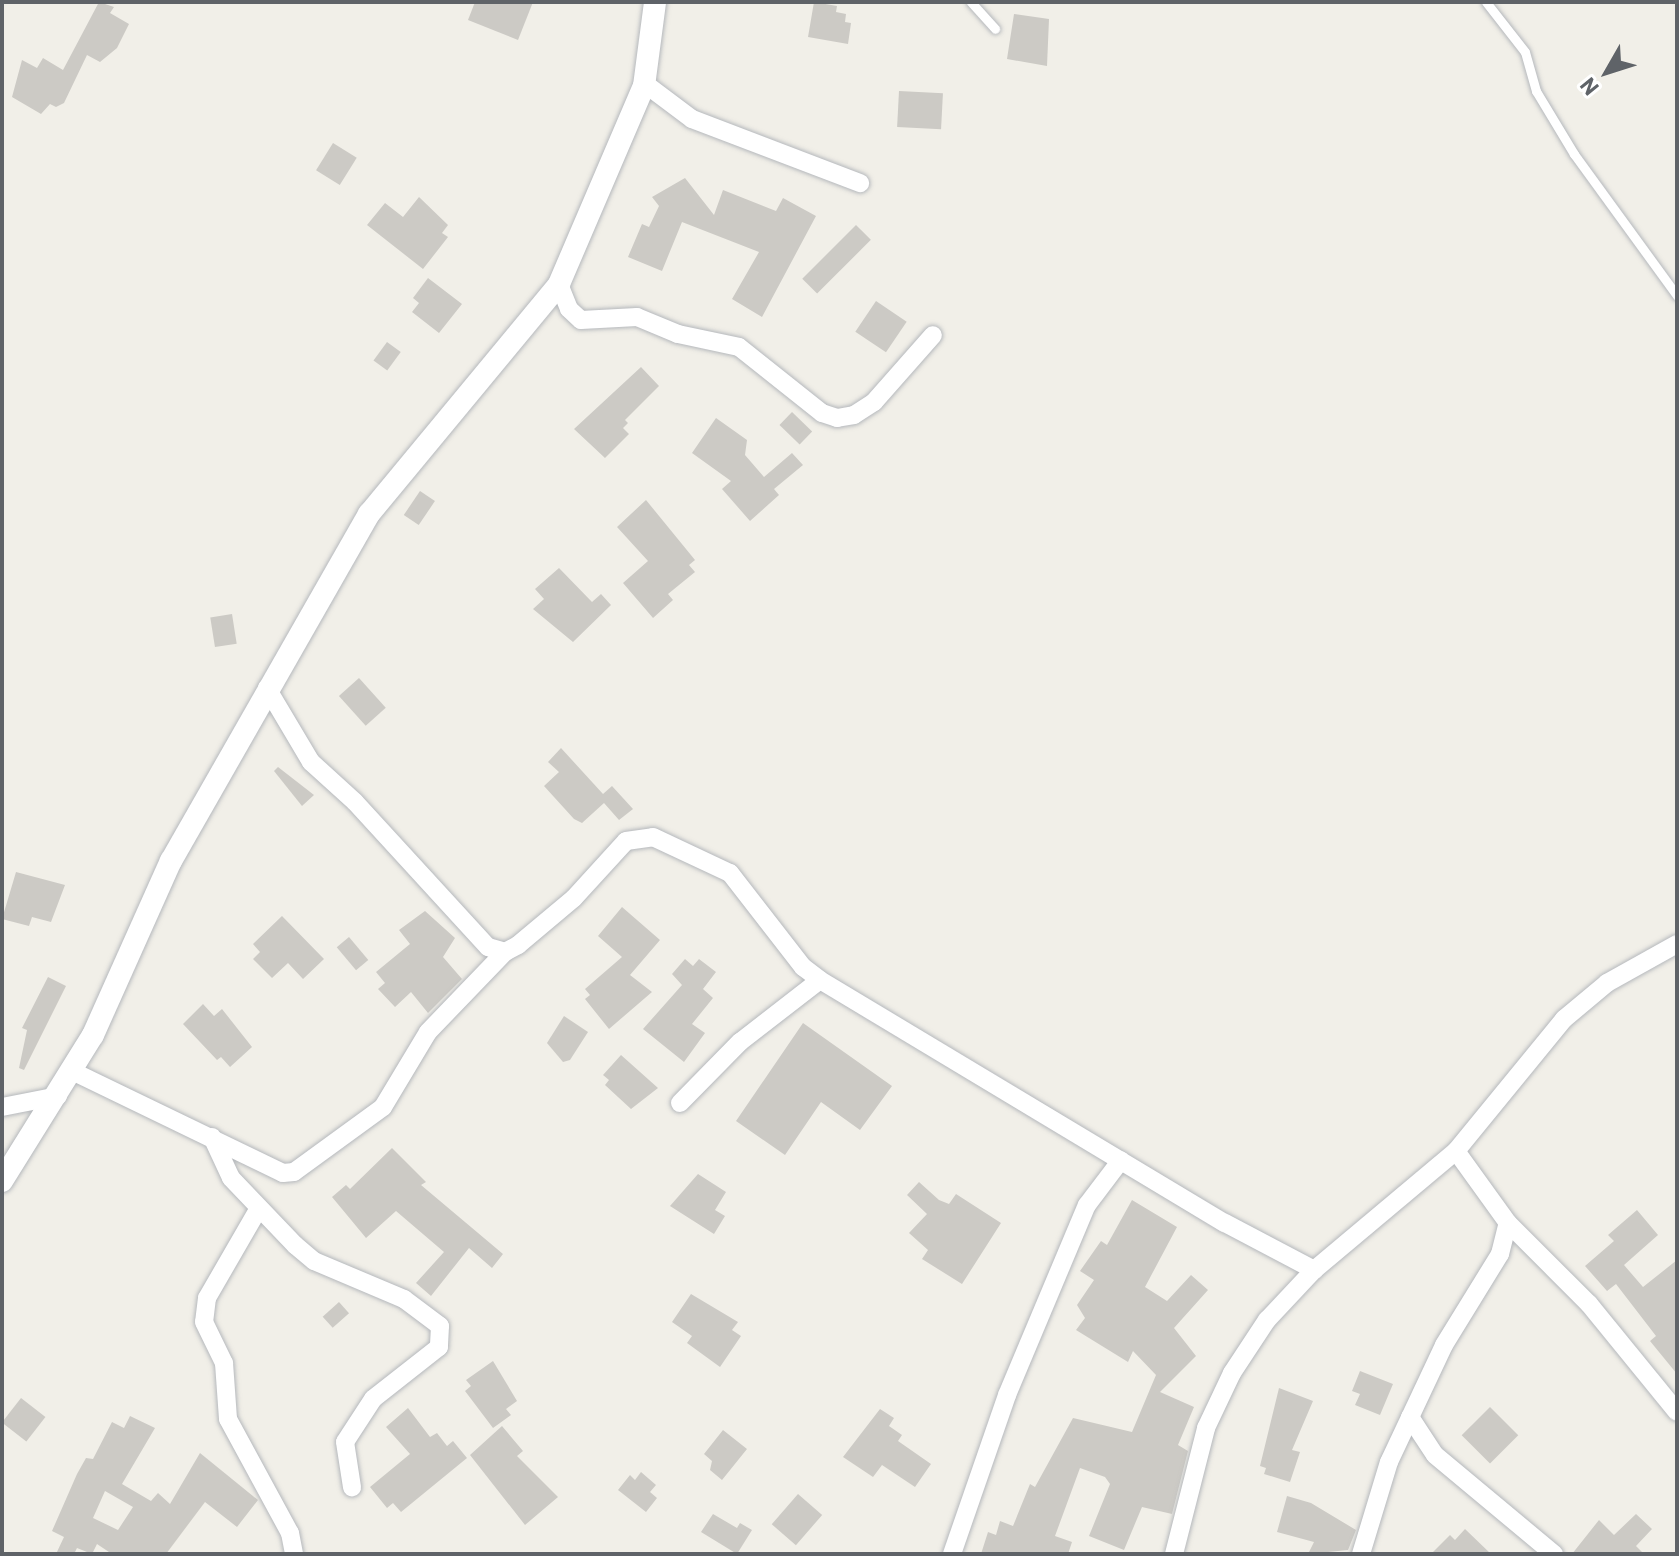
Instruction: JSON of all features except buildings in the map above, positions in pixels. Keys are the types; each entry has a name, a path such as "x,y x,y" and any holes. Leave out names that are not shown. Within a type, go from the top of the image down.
{"street":[{"path":"2,1181 58,1096 109,1005 171,861 369,514 559,284 644,83 655,2"},
{"path":"644,83 692,119 860,183"},
{"path":"559,284 569,309 581,320 594,323 637,317 678,334 739,347 822,413 837,418 854,415 874,402 933,335"},
{"path":"267,688 311,762 355,802 488,947 505,952"},
{"path":"72,1071 283,1173 308,1166 383,1107 428,1032 505,952 574,898 626,841 653,837 730,873 803,967 820,980 1121,1160 1314,1270"},
{"path":"1174,1554 1206,1428 1232,1373 1267,1320 1314,1270 1456,1151 1564,1019 1607,983 1677,944"},
{"path":"680,1103 740,1042 820,980"},
{"path":"2,1107 58,1096"},
{"path":"212,1137 227,1173 314,1261 404,1299 440,1326 439,1347 373,1399 345,1442 352,1487"},
{"path":"1456,1151 1508,1223 1589,1304 1677,1412"},
{"path":"952,1554 1007,1395 1087,1205 1121,1160"},
{"path":"259,1208 207,1298 204,1322 224,1363 228,1419 290,1533 294,1554"},
{"path":"1361,1554 1389,1462 1444,1345 1500,1254 1508,1223"},
{"path":"1410,1417 1435,1455 1554,1554"}],"lane":[{"path":"971,2 995,29"},
{"path":"1486,2 1525,52 1536,91 1574,154 1677,296"}]}
